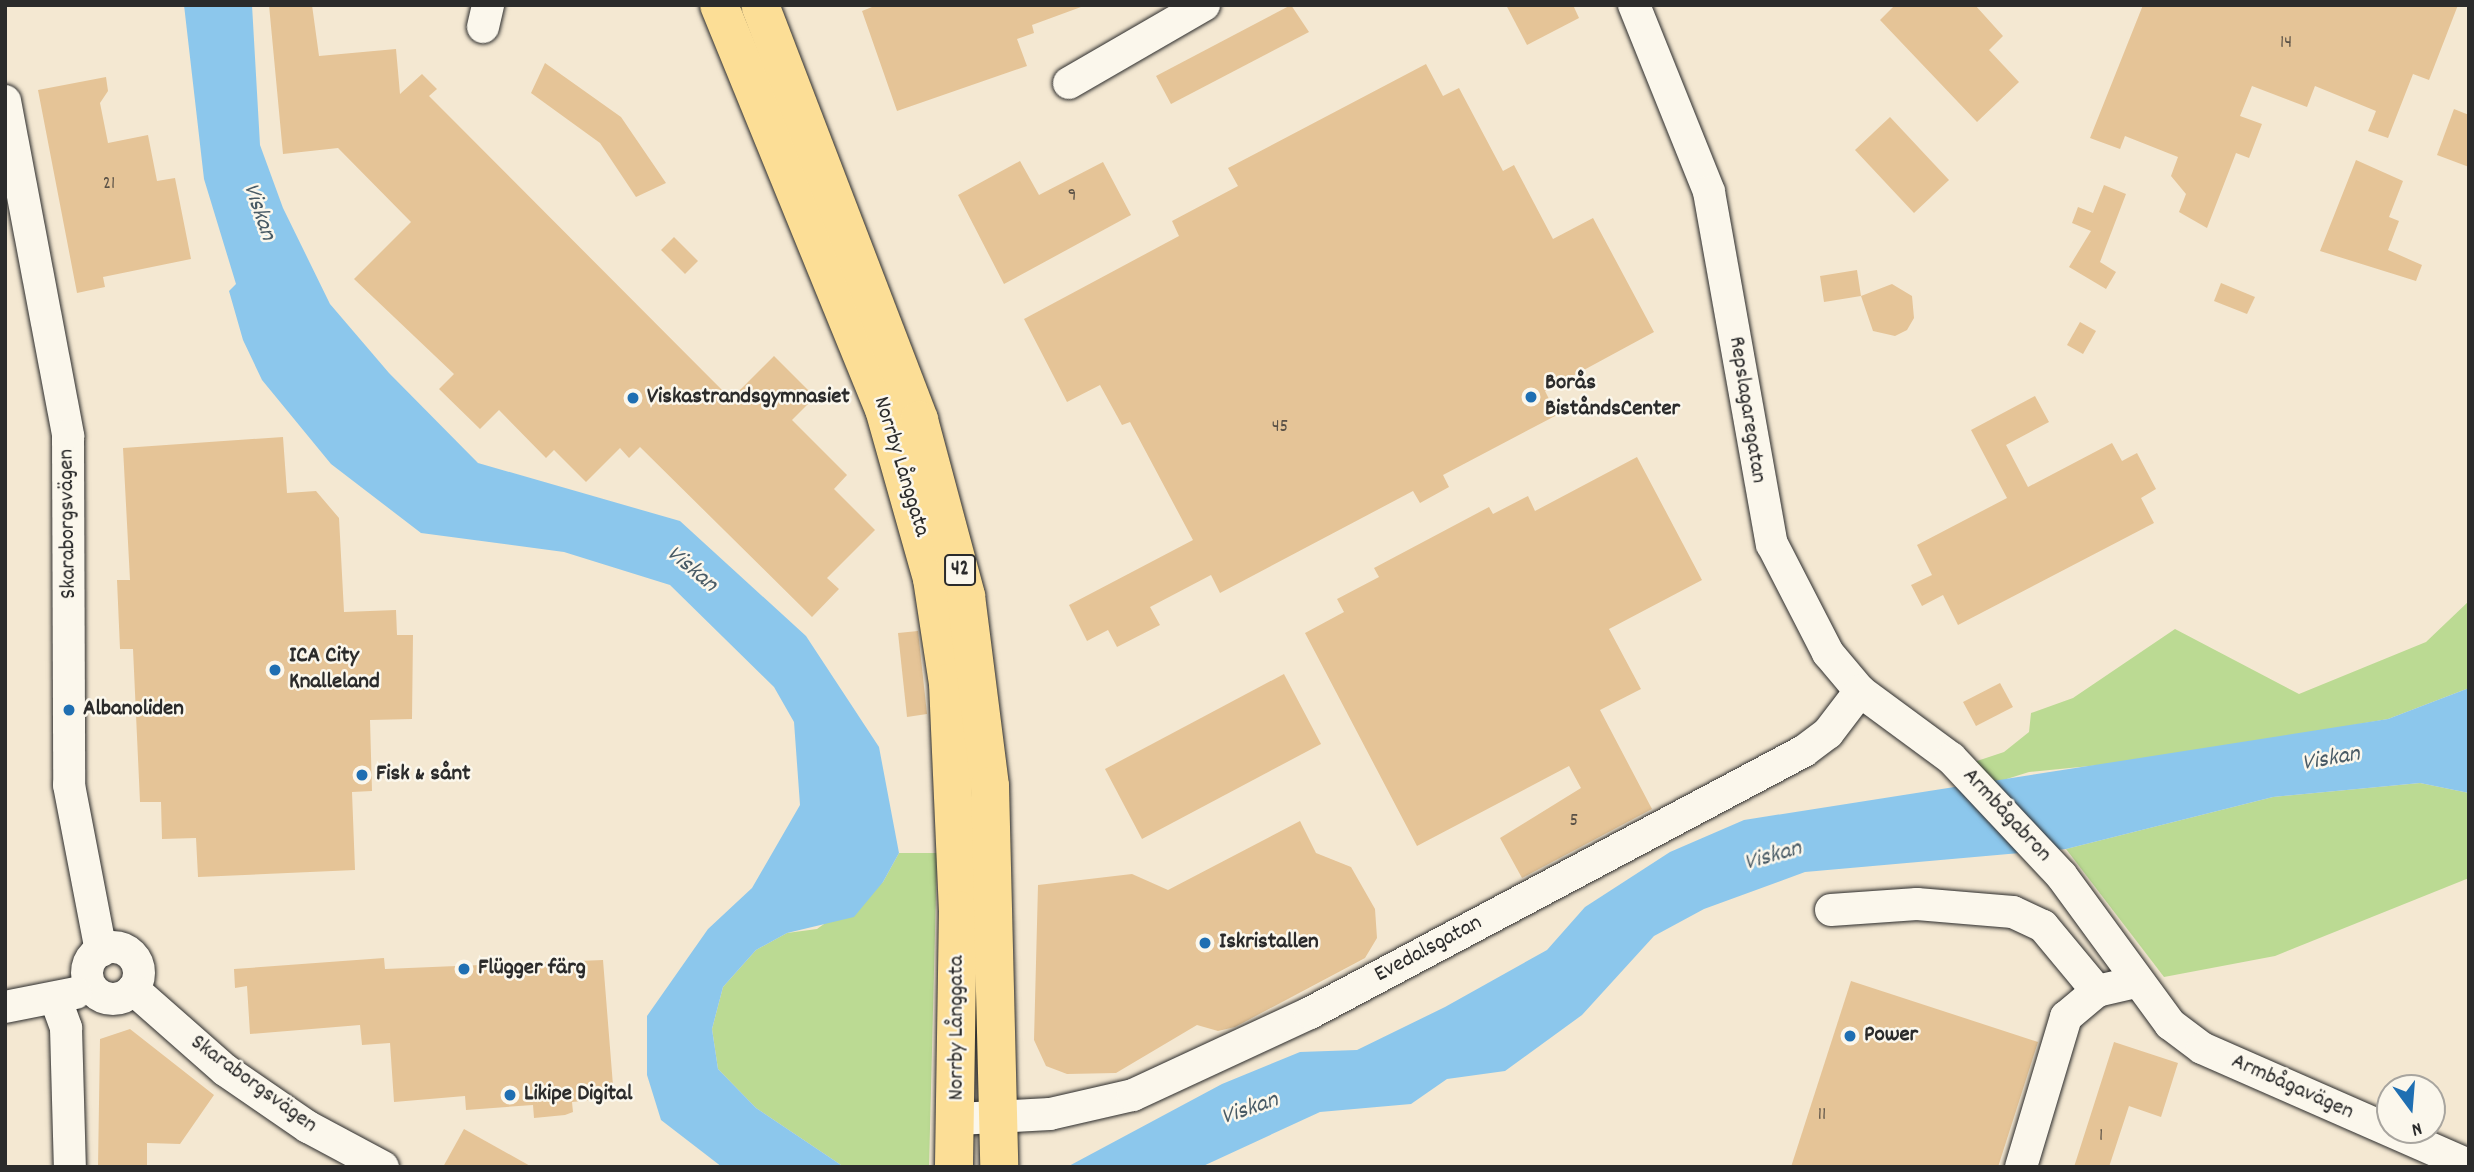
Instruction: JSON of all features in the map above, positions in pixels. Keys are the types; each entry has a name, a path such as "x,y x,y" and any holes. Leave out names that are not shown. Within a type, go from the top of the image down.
{"main road":[{"name":"Norrby Långgata","path":"761,5 919,420 966,596 990,786 999,1167"},
{"name":"Norrby Långgata","path":"720,6 762,122 857,337 901,458 932,579 951,733 958,1119 954,1167"}],"street":[{"path":"1069,83 1204,5"},
{"name":"Repslagaregatan","path":"1634,5 1709,192 1772,544 1828,653 1860,691 1951,758"},
{"name":"Skaraborgsvägen","path":"5,101 68,436 69,785 101,951"},
{"name":"Evedalsgatan","path":"958,1119 998,1121 1133,1095 1310,1013 1804,751 1828,733 1860,691"},
{"name":"Armbågabron","path":"1951,758 2061,875"},
{"name":"Armbågavägen","path":"2061,875 2136,982 2170,1024 2202,1048 2469,1165"},
{"path":"1831,910 1917,904 2012,912 2043,926 2097,991"},
{"path":"5,1007 56,1000 92,989 115,999 133,989 139,974 133,958 118,948 101,951 88,968 92,989"},
{"path":"2021,1167 2066,1017 2097,991 2136,982"},
{"name":"Skaraborgsvägen","path":"133,989 268,1101 383,1167"},
{"path":"56,1000 66,1028 70,1167"}],"green space":[{"path":"2469,601 2469,688 2388,719 2151,760 2029,772 1994,783 1974,762 2004,752 2029,732 2031,713 2073,698 2175,629 2299,694 2426,642"},
{"path":"2420,783 2469,793 2469,878 2275,956 2164,977 2066,849 2273,797"},
{"path":"899,853 937,853 929,1167 844,1167 756,1108 718,1069 712,1029 723,987 756,950 787,933 817,929 883,882"}],"water":[{"name":"Viskan","path":"184,5 252,5 260,145 283,208 330,304 389,373 478,463 680,521 806,636 879,747 899,853 883,882 854,917 787,933 756,950 723,987 712,1029 718,1069 756,1108 844,1167 722,1167 661,1120 647,1075 647,1016 708,929 752,888 800,805 794,722 774,687 670,585 564,552 421,533 331,464 262,380 243,340 229,291 236,284 204,179"},
{"name":"Viskan","path":"2469,688 2469,793 2420,783 2273,797 2066,849 1805,872 1704,909 1654,936 1582,1015 1505,1071 1447,1079 1411,1104 1320,1112 1201,1167 1067,1167 1222,1084 1300,1052 1357,1050 1445,1007 1547,950 1585,907 1670,852 1744,820 2388,719"}],"building":[{"path":"269,5 312,5 319,56 396,49 400,94 422,74 437,89 429,96 731,399 774,356 815,397 792,420 847,475 834,489 875,530 827,578 839,589 812,617 640,447 629,458 620,448 586,482 554,450 546,458 499,410 480,429 439,389 454,374 354,279 411,222 338,148 283,154"},
{"path":"877,5 1081,7 1032,25 1034,33 1017,39 1027,66 897,111 862,11"},
{"path":"1291,5 1309,32 1171,104 1156,76"},
{"path":"1506,5 1573,5 1579,18 1527,45"},
{"path":"1895,5 1975,5 2003,36 1989,50 2019,82 1977,122 1880,20"},
{"path":"2143,5 2458,5 2429,80 2413,74 2388,138 2368,131 2376,111 2315,86 2307,107 2252,86 2240,116 2262,124 2249,158 2236,153 2207,228 2179,212 2186,194 2171,176 2178,157 2125,136 2120,149 2090,138"},
{"path":"545,63 621,117 666,183 636,197 600,143 531,93"},
{"path":"1426,64 1443,96 1459,88 1503,171 1514,165 1553,239 1593,218 1654,332 1545,391 1557,415 1443,475 1449,487 1420,503 1413,491 1220,593 1211,575 1150,607 1160,625 1117,647 1108,630 1087,641 1069,605 1193,540 1130,422 1122,425 1100,385 1067,402 1024,319 1179,236 1172,221 1238,186 1228,168"},
{"path":"106,77 108,91 100,103 108,143 148,135 157,181 175,178 191,259 103,277 105,287 77,293 38,90"},
{"path":"2454,109 2469,115 2469,167 2437,155"},
{"path":"1890,117 1949,180 1914,213 1855,150"},
{"path":"2356,160 2403,181 2389,217 2399,221 2388,250 2422,265 2416,281 2320,251"},
{"path":"1020,161 1039,195 1103,162 1131,215 1004,284 958,195"},
{"path":"2104,185 2126,194 2100,262 2116,272 2106,289 2069,267 2091,231 2072,223 2078,207 2093,213"},
{"path":"674,237 698,261 685,274 661,250"},
{"path":"1857,270 1861,296 1824,302 1820,276"},
{"path":"2221,283 2255,297 2247,314 2214,301"},
{"path":"1892,284 1912,296 1914,318 1907,330 1895,336 1873,331 1861,296"},
{"path":"2080,322 2096,331 2083,354 2067,345"},
{"path":"2035,396 2049,422 2006,445 2028,487 2112,443 2122,461 2137,453 2156,489 2141,498 2154,523 1958,625 1943,595 1922,606 1911,585 1932,575 1917,545 2007,498 1971,430"},
{"name":"ICA City Knalleland","path":"283,437 287,493 316,491 339,518 344,612 396,610 397,635 413,635 412,719 370,720 372,791 352,792 355,870 198,877 196,838 162,839 161,802 140,802 133,649 120,649 117,580 130,580 123,448"},
{"path":"1637,457 1702,580 1609,629 1641,689 1600,710 1652,809 1522,878 1500,838 1581,788 1569,766 1417,846 1305,633 1344,612 1337,599 1379,577 1374,568 1489,507 1493,514 1528,496 1535,511"},
{"path":"918,631 927,714 907,717 898,633"},
{"path":"1284,674 1321,744 1142,839 1105,769"},
{"path":"2000,683 2013,707 1976,726 1963,702"},
{"name":"Iskristallen","path":"1300,821 1316,853 1351,867 1375,909 1377,938 1365,958 1235,1027 1218,1031 1197,1025 1116,1073 1067,1074 1046,1066 1034,1040 1038,885 1132,874 1168,890"},
{"path":"384,958 385,969 603,960 614,1098 572,1102 573,1112 534,1118 533,1105 466,1110 465,1096 394,1102 390,1043 362,1045 360,1025 250,1034 247,986 235,988 234,969"},
{"path":"1851,981 2038,1042 1998,1167 1791,1167"},
{"path":"130,1029 214,1095 180,1144 147,1143 147,1167 98,1167 100,1039"},
{"path":"2114,1042 2178,1063 2161,1117 2129,1106 2109,1167 2074,1167"},
{"path":"464,1129 532,1167 443,1167"}],"place":[{"name":"Borås BiståndsCenter","path":"1531,397"},
{"name":"Viskastrandsgymnasiet","path":"633,398"},
{"name":"ICA City Knalleland","path":"275,670"},
{"name":"Albanoliden","path":"69,710"},
{"name":"Fisk & sånt","path":"362,775"},
{"name":"Iskristallen","path":"1205,943"},
{"name":"Flügger färg","path":"464,969"},
{"name":"Power","path":"1850,1036"},
{"name":"Likipe Digital","path":"510,1095"}]}
